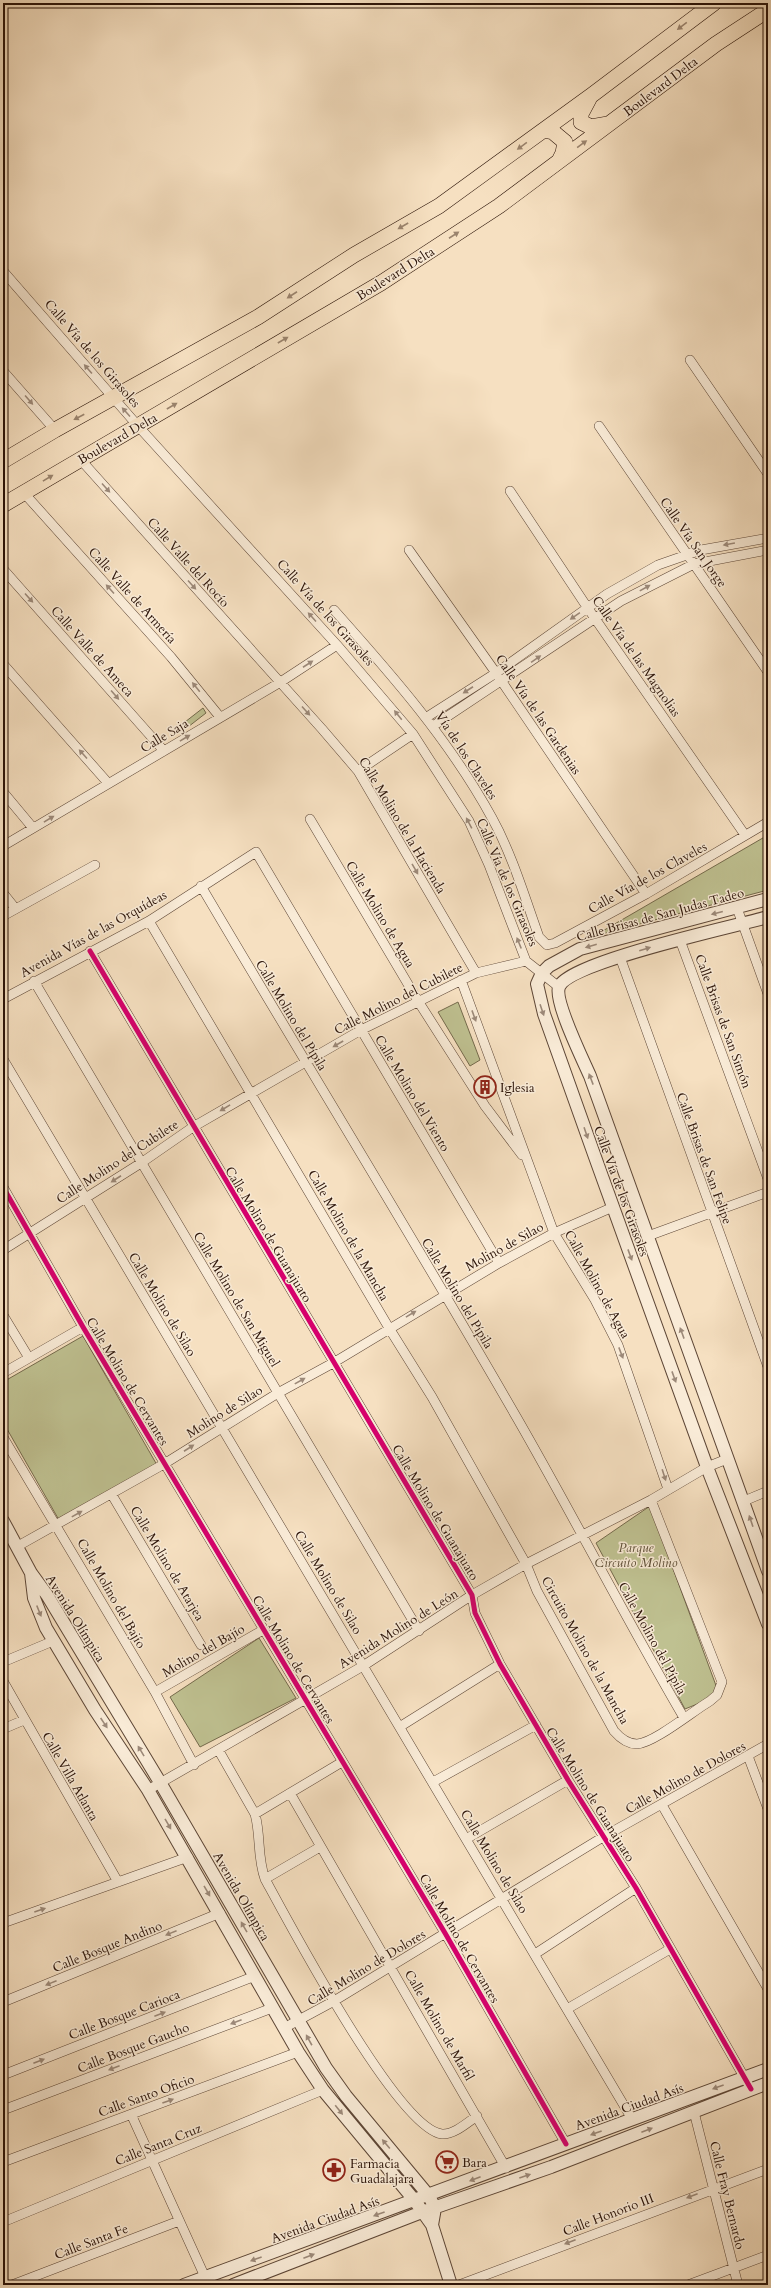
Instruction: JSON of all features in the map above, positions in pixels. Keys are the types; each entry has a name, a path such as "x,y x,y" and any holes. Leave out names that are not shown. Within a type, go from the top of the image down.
{"main road":[{"path":"3,461 54,430 258,317 354,255 439,206 592,95 714,3"},
{"name":"Boulevard Delta","path":"3,505 381,283 499,206 716,44 768,10"},
{"path":"592,95 581,114 581,122 591,127 609,124"},
{"path":"544,130 553,132 564,142 563,153 559,161"}],"street":[{"name":"Calle Vía de los Girasoles","path":"3,271 138,426 337,645 413,734 469,821 489,865 526,961 542,973 537,984 540,1002 706,1467 768,1624"},
{"path":"690,360 768,474"},
{"path":"3,371 54,430"},
{"name":"Calle Vía San Jorge","path":"599,426 768,672"},
{"name":"Calle Valle del Rocío","path":"80,459 279,683"},
{"name":"Calle Vía de las Magnolias","path":"510,491 587,607 745,835"},
{"name":"Calle Valle de Armería","path":"24,493 171,657 220,717"},
{"path":"427,717 496,673 587,607 658,565 686,554 725,545 768,538"},
{"name":"Calle Vía de las Gardenias","path":"409,550 496,673 646,894"},
{"path":"433,726 502,682 596,618 648,586 694,564 768,550"},
{"name":"Calle Valle de Ameca","path":"3,569 164,750"},
{"name":"Vía de los Claveles","path":"334,610 427,717 493,819 539,937"},
{"name":"Calle Saja","path":"3,846 279,683 337,645"},
{"path":"3,664 108,784"},
{"name":"Calle Molino de la Hacienda","path":"279,683 322,728 358,772 476,973"},
{"path":"358,772 413,734"},
{"path":"3,792 33,828"},
{"name":"Calle Molino de Agua","path":"310,819 418,1001 485,1106 526,1160"},
{"name":"Calle Vía de los Claveles","path":"539,937 547,944 555,943 646,894 768,822"},
{"name":"Avenida Vías de las Orquídeas","path":"3,999 90,951 149,921 201,886 256,852"},
{"name":"Calle Molino del Viento","path":"256,852 499,1263"},
{"path":"3,916 95,864"},
{"name":"Calle Molino del Pípila","path":"201,886 444,1295 582,1534 633,1632 684,1718"},
{"path":"3,893 15,908"},
{"name":"Calle Brisas de San Judas Tadeo","path":"542,973 555,962 580,949 768,900"},
{"path":"737,908 768,994"},
{"path":"542,973 559,987 568,977 620,957 768,918"},
{"name":"Calle Molino de la Mancha","path":"149,921 389,1328 432,1397 526,1564"},
{"name":"Calle Brisas de San Simón","path":"680,940 768,1179"},
{"name":"Calle Molino de Guanajuato","path":"90,951 193,1127 472,1595 475,1613 500,1664 568,1780 636,1888 751,2089"},
{"name":"Calle Brisas de San Felipe","path":"620,957 711,1213 768,1367"},
{"name":"Calle Molino del Cubilete","path":"3,1250 86,1199 193,1127 361,1030 476,973 526,961"},
{"name":"Calle Molino de Agua","path":"461,980 554,1233 595,1300 618,1345 668,1489"},
{"name":"Calle Molino de San Miguel","path":"34,981 419,1631"},
{"name":"Calle Vía de los Girasoles","path":"559,987 563,1011 590,1076 767,1566"},
{"name":"Calle Molino de Silao","path":"3,1059 466,1839 536,1954 632,2119"},
{"name":"Calle Molino de Cervantes","path":"3,1187 83,1327 444,1933 566,2144"},
{"path":"648,1236 768,1192"},
{"name":"Molino de Silao","path":"18,1546 112,1495 278,1393 333,1363 499,1263 554,1233 613,1207"},
{"path":"3,1315 29,1358"},
{"path":"3,1373 83,1327"},
{"name":"Calle Molino del Bajío","path":"3,1437 57,1525 155,1692 194,1765"},
{"name":"Avenida Molino de León","path":"148,1790 220,1751 363,1666 419,1631 472,1595 526,1564 651,1500 706,1467 727,1458"},
{"path":"744,1501 768,1491"},
{"name":"Calle Molino de Atarjea","path":"112,1495 201,1645"},
{"name":"Circuito Molino de la Mancha","path":"526,1564 537,1591 614,1730 620,1738 632,1743 643,1743 684,1718 717,1695 722,1682 651,1500"},
{"name":"Avenida Olímpica","path":"3,1521 18,1546 31,1573 47,1595 161,1784 326,2068 346,2096 429,2196 435,2208 432,2225"},
{"name":"Avenida Olímpica","path":"31,1573 34,1598 46,1628 53,1640 95,1710 148,1790 188,1857 298,2052 323,2090 415,2201 432,2225 451,2285"},
{"name":"Molino del Bajío","path":"155,1692 263,1630"},
{"path":"3,1662 53,1640"},
{"path":"400,1726 500,1664"},
{"name":"Calle Villa Atlanta","path":"3,1681 118,1882"},
{"path":"3,1729 24,1720"},
{"path":"433,1782 536,1726"},
{"name":"Calle Molino de Dolores","path":"284,2028 334,2001 603,1837 768,1744"},
{"path":"220,1751 255,1814 259,1861 265,1879 334,2001 381,2075 427,2128 442,2134 450,2132 478,2116"},
{"path":"748,1756 768,1809"},
{"path":"255,1814 342,1762"},
{"path":"466,1839 568,1780"},
{"name":"Calle Molino de Marfil","path":"290,1793 320,1847 478,2116 506,2168"},
{"path":"662,1805 768,1989"},
{"path":"265,1879 320,1847"},
{"path":"3,1923 188,1857"},
{"path":"536,1954 636,1888"},
{"name":"Calle Bosque Andino","path":"3,2002 220,1913"},
{"path":"567,2009 670,1949"},
{"name":"Calle Bosque Carioca","path":"3,2075 255,1976"},
{"name":"Calle Bosque Gaucho","path":"3,2110 272,2008"},
{"name":"Calle Santo Oficio","path":"3,2162 298,2052"},
{"name":"Avenida Ciudad Asís","path":"184,2285 506,2168 632,2119 768,2069"},
{"path":"237,2284 422,2212 551,2167 768,2083"},
{"name":"Calle Santa Cruz","path":"3,2222 323,2090"},
{"name":"Calle Fray Bernardo","path":"694,2112 738,2285"},
{"path":"131,2114 205,2277"},
{"name":"Calle Honorio III","path":"459,2285 768,2169"},
{"name":"Calle Santa Fe","path":"12,2285 179,2221"},
{"path":"688,2285 768,2255"}],"green space":[{"path":"203,708 206,713 188,727 185,722"},
{"path":"768,835 768,890 594,936"},
{"path":"458,1002 480,1060 470,1066 438,1012"},
{"path":"83,1336 157,1465 59,1520 3,1422 3,1382"},
{"name":"Parque Circuito Molino","path":"650,1506 718,1691 712,1698 685,1709 596,1543"},
{"path":"259,1638 296,1698 200,1747 170,1697"}],"cycle path":[{"path":"90,951 472,1595 475,1613 500,1664 568,1780 636,1888 751,2089"},
{"path":"3,1187 83,1327 445,1933 566,2144"}],"place":[{"name":"Iglesia","path":"485,1087"},
{"name":"Bara","path":"447,2162"},
{"name":"Farmacia Guadalajara","path":"334,2170"}]}
